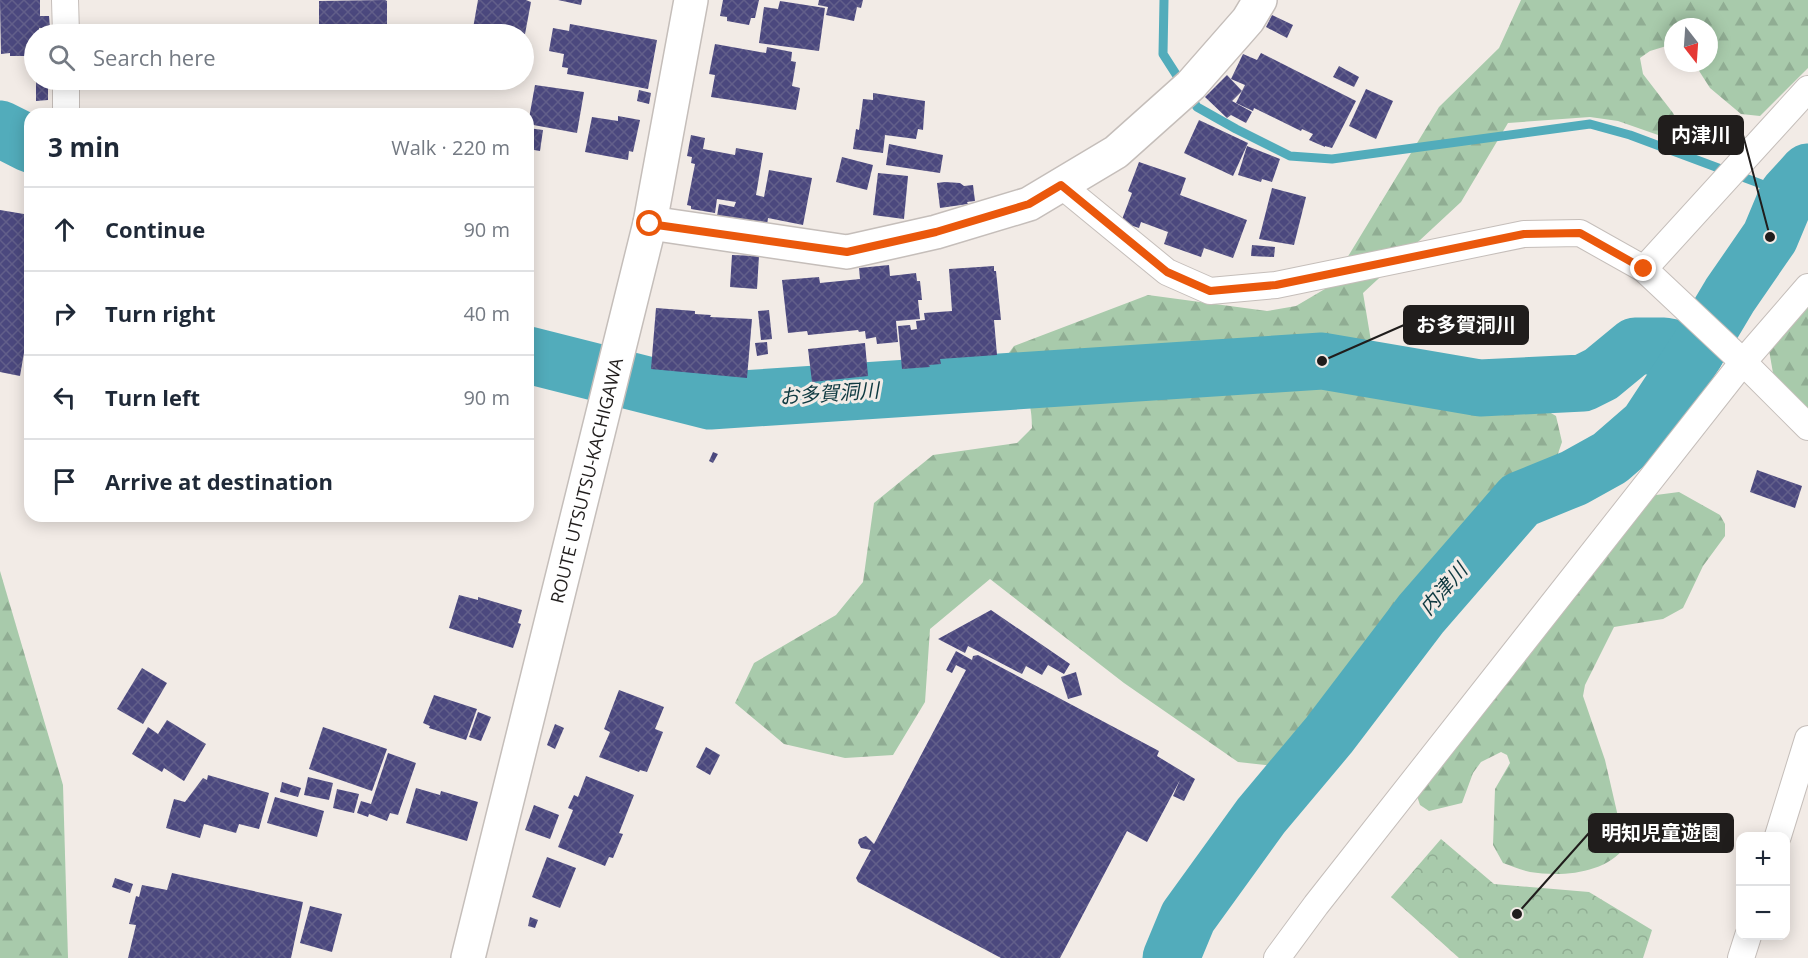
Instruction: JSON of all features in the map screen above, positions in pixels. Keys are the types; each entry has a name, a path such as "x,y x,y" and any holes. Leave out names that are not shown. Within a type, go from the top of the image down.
{"main road":[{"name":"ROUTE UTSUTSU-KACHIGAWA","path":"468,958 650,224 691,0"},
{"path":"650,224 847,252 936,232 1029,204 1116,152 1191,85 1248,20 1260,0"}],"street":[{"path":"65,0 66,24"},
{"path":"1644,269 1808,89"},
{"path":"66,90 66,108"},
{"path":"1061,185 1167,272 1210,291 1276,285 1524,234 1580,233 1644,269 1808,427"},
{"path":"1277,958 1316,905 1743,362 1808,287"},
{"path":"1780,832 1808,739"},
{"path":"1741,958 1747,940"}],"green space":[{"path":"1521,0 1808,0 1808,68 1760,116 1741,114 1710,88 1700,72 1718,72 1718,18 1664,18 1664,47 1650,51 1640,58 1643,74 1673,113 1683,134 1681,143 1618,121 1590,117 1508,123 1461,202 1363,293 1379,389 1532,402 1556,416 1562,442 1553,468 1452,556 1311,735 1275,766 1238,762 1124,683 990,579 930,629 925,702 893,755 845,758 784,744 735,703 754,663 836,615 863,582 874,503 933,455 1017,443 1032,428 1028,399 1020,386 999,366 1014,346 1148,295 1267,311 1296,306 1330,286 1439,107 1499,48"},
{"path":"1808,304 1808,408 1773,373 1769,350"},
{"path":"1679,492 1720,515 1725,524 1725,536 1703,566 1683,608 1663,619 1614,627 1585,685 1583,696 1605,760 1625,847 1606,863 1582,872 1555,874 1530,872 1503,863 1493,845 1495,789 1510,763 1507,755 1501,752 1481,762 1473,773 1462,803 1429,811 1420,805 1415,790 1632,514 1656,495"},
{"path":"0,571 63,785 68,958 0,958"},
{"path":"1441,839 1494,884 1589,892 1652,930 1643,958 1459,958 1391,897"}],"building":[{"path":"0,0 40,0 40,16 49,16 50,24 24,24 24,56 1,54"},
{"path":"385,0 387,1 387,24 319,24 319,1"},
{"path":"478,0 526,0 531,2 527,24 474,24"},
{"path":"558,0 582,0 581,5"},
{"path":"723,0 759,0 755,18 751,18 749,25 727,21 727,17 720,16"},
{"path":"819,0 863,0 861,8 857,7 854,21 826,15 828,7 818,5"},
{"path":"780,1 825,8 819,51 759,43 764,7 778,9"},
{"path":"1272,15 1293,25 1287,38 1266,27"},
{"path":"570,24 657,40 648,89 567,74 568,68 562,67 564,54 549,51 553,28 569,31"},
{"path":"715,44 766,53 767,47 792,52 791,61 796,62 792,86 800,88 796,110 711,97 715,75 709,74"},
{"path":"1261,53 1356,101 1332,148 1309,140 1313,134 1302,129 1301,131 1254,108 1253,111 1236,103 1245,85 1231,79 1243,54 1257,60"},
{"path":"1339,66 1359,77 1354,87 1333,77"},
{"path":"1227,75 1242,91 1232,101 1252,112 1246,123 1231,115 1227,118 1205,97"},
{"path":"535,85 584,92 577,133 534,125 534,108 531,108"},
{"path":"1366,89 1393,101 1376,139 1349,126"},
{"path":"36,90 48,90 48,100 36,101"},
{"path":"639,90 651,93 649,104 637,101"},
{"path":"873,93 925,101 923,130 918,129 916,139 885,135 883,153 853,149 856,129 859,130 863,99 873,100"},
{"path":"618,116 640,120 633,152 629,151 628,160 585,152 592,117 618,121"},
{"path":"1199,120 1248,143 1233,176 1184,153"},
{"path":"534,129 543,130 540,151 534,150"},
{"path":"691,135 705,138 703,149 735,155 736,148 763,153 756,195 764,197 769,170 812,178 803,225 768,218 767,225 717,216 719,204 734,207 736,202 717,199 715,213 691,209 691,206 687,205 695,164 691,163 692,157 687,156"},
{"path":"889,144 943,155 940,173 886,165"},
{"path":"1247,146 1280,159 1272,182 1262,179 1261,182 1238,175"},
{"path":"842,157 873,165 867,190 836,182"},
{"path":"1139,162 1186,178 1180,195 1247,220 1233,258 1204,248 1201,257 1164,244 1168,232 1141,222 1139,228 1121,222 1132,193 1128,191"},
{"path":"878,173 908,176 904,219 873,215"},
{"path":"937,183 960,183 964,186 973,185 975,201 940,208"},
{"path":"1272,188 1306,197 1294,245 1259,239"},
{"path":"0,210 24,214 24,353 20,376 0,372"},
{"path":"1252,245 1275,247 1274,257 1251,256"},
{"path":"732,255 759,256 757,289 730,287"},
{"path":"889,265 890,276 916,273 917,281 920,281 922,300 918,300 920,319 896,321 898,342 877,344 876,337 866,339 865,331 859,332 858,330 808,335 807,331 788,333 782,280 819,277 820,283 860,279 859,268"},
{"path":"994,266 1001,320 994,320 997,355 940,359 941,364 929,365 930,367 902,369 898,326 910,325 911,330 917,329 916,321 925,320 924,313 952,311 949,269"},
{"path":"656,308 695,311 695,314 711,315 710,317 752,319 747,378 651,369"},
{"path":"769,310 772,339 761,340 758,311"},
{"path":"767,342 768,354 757,356 755,343"},
{"path":"865,343 868,376 812,382 808,349"},
{"path":"713,452 718,454 713,463 709,461"},
{"path":"1757,470 1802,486 1795,508 1750,492"},
{"path":"459,595 478,600 478,597 522,610 518,623 521,624 513,648 449,628"},
{"path":"991,610 1070,664 1064,674 1048,665 1042,675 1026,666 1022,674 968,646 965,653 938,639"},
{"path":"956,651 972,660 973,656 978,655 1159,751 1157,756 1195,779 1184,801 1173,796 1180,780 1147,842 1127,831 1060,958 1001,958 858,882 856,878 871,850 861,848 858,843 859,839 866,836 874,844 966,670 956,665 952,673 946,670"},
{"path":"142,668 167,683 143,724 117,709"},
{"path":"1076,672 1082,695 1068,699 1061,677"},
{"path":"619,690 664,707 655,729 663,732 647,772 640,770 639,772 599,757 610,732 604,729"},
{"path":"434,695 477,709 466,740 429,728 430,726 423,723"},
{"path":"478,712 491,717 481,741 469,737"},
{"path":"167,720 206,744 184,781 164,768 162,772 132,754 148,727 158,734"},
{"path":"555,724 564,728 555,749 547,745"},
{"path":"323,727 387,749 372,791 309,769"},
{"path":"706,747 720,755 710,775 696,767"},
{"path":"388,753 416,763 398,815 390,813 387,821 369,814 368,817 357,813 361,801 371,804"},
{"path":"208,775 269,793 259,829 239,824 236,833 204,824 200,838 166,828 174,799 185,802 203,778 207,780"},
{"path":"586,776 634,795 619,833 623,834 613,858 609,857 605,866 558,847 573,810 568,808 574,795 578,797"},
{"path":"308,777 333,783 329,800 304,795"},
{"path":"282,782 301,788 298,797 280,792"},
{"path":"416,788 440,795 441,791 478,802 467,841 406,823"},
{"path":"337,789 359,794 354,813 333,808"},
{"path":"275,797 324,811 317,837 267,823"},
{"path":"534,805 559,815 550,839 525,830"},
{"path":"547,857 576,868 560,908 532,897"},
{"path":"172,873 303,902 291,958 128,958 136,925 129,924 136,896 139,897 142,885 167,890"},
{"path":"115,878 133,884 130,893 112,887"},
{"path":"310,906 342,914 332,952 300,943"},
{"path":"530,917 538,920 535,928 528,926"}],"waterway":[{"path":"1164,0 1163,54 1197,107 1290,156 1332,159 1590,124 1630,135 1788,194"},
{"name":"お多賀洞川","path":"0,129 24,141"},
{"name":"内津川","path":"1171,958 1188,917 1261,816 1329,735 1421,614 1520,500 1574,478 1610,458 1648,425 1730,295 1770,237 1788,194 1808,172"},
{"name":"お多賀洞川","path":"534,357 710,401 1322,361 1480,388 1583,383 1601,374 1635,346 1664,346 1696,352"}],"place":[{"name":"内津川","path":"1770,237"},
{"name":"お多賀洞川","path":"1322,361"},
{"name":"明知児童遊園","path":"1517,914"}],"route":[{"path":"650,224 847,252 936,232 1029,204 1061,185 1167,272 1210,291 1276,285 1524,234 1580,233 1644,269"}]}
